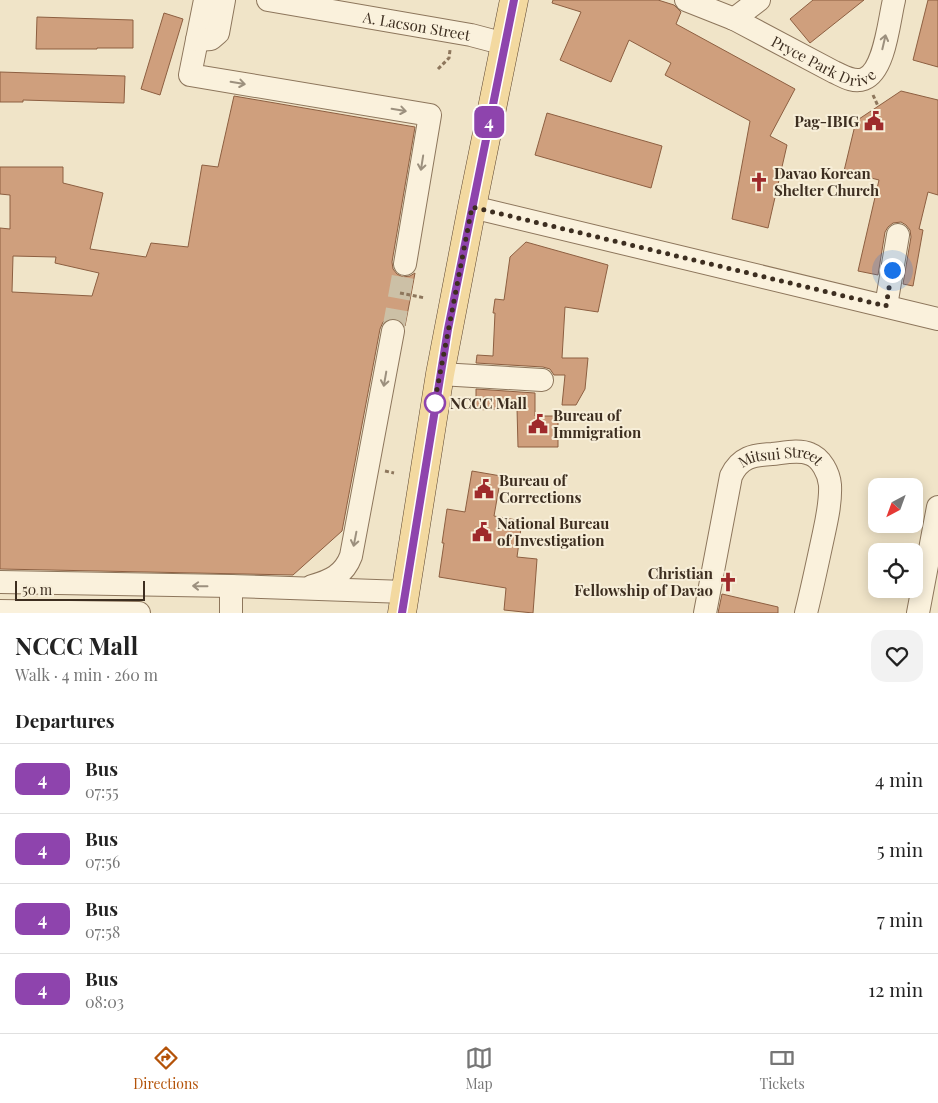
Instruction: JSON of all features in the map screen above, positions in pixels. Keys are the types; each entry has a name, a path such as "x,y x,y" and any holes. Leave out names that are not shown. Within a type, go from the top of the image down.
{"main road":[{"path":"403,602 440,374 514,0"}],"street":[{"path":"205,0 190,75 430,115 405,264"},
{"path":"197,40 211,39 218,33 224,0"},
{"name":"Pryce Park Drive","path":"686,0 734,19 834,72 855,80 864,79 877,68 894,0"},
{"path":"734,19 759,0"},
{"name":"A. Lacson Street","path":"279,1 375,9 505,44"},
{"path":"472,207 938,319"},
{"path":"886,306 898,234"},
{"path":"301,589 334,579 348,564 351,556 393,331"},
{"path":"440,374 542,380"},
{"name":"Mitsui Street","path":"705,613 734,470 747,457 798,452 810,454 820,461 826,470 830,483 828,516 806,613"},
{"path":"918,613 937,515"},
{"path":"0,582 301,589 403,602"},
{"path":"231,586 231,613"},
{"path":"0,611 139,613"}],"path":[{"path":"438,69 449,58 450,47"},
{"path":"400,293 425,298"}],"building":[{"path":"553,0 658,0 674,5 681,12 676,24 795,89 770,136 787,145 768,228 732,219 750,121 665,75 671,63 629,40 611,82 560,60 581,12 552,3"},
{"path":"813,0 864,0 810,43 790,19"},
{"path":"928,0 938,0 938,67 913,60"},
{"path":"164,13 183,19 160,95 141,89"},
{"path":"37,17 133,20 133,48 36,49"},
{"path":"0,72 125,76 124,103 23,100 23,102 0,102"},
{"path":"901,91 938,100 938,195 928,192 919,229 923,230 913,286 903,284 911,237 910,230 901,222 893,223 885,232 878,275 858,271 879,180 844,171 856,121"},
{"path":"234,96 415,127 392,262 393,269 403,277 415,273 405,326 396,318 383,322 380,329 342,531 293,575 0,569 0,228 10,229 10,195 0,194 0,167 63,167 63,183 103,193 90,249 146,257 151,243 188,247 202,165 218,167","holes":["13,256 56,257 55,263 99,273 92,296 12,292"]},
{"path":"547,113 662,146 651,188 535,155"},
{"path":"526,242 608,265 598,312 565,307 562,358 588,358 585,389 576,405 562,405 565,375 554,375 550,369 543,367 476,363 477,355 493,356 495,313 493,313 495,299 504,300 510,257"},
{"path":"476,389 535,393 535,416 558,416 558,447 518,447 517,408 476,410"},
{"path":"472,471 501,476 494,516 522,521 517,557 537,559 533,613 504,610 506,588 439,577 447,509 465,512"},
{"path":"722,594 778,607 778,613 718,613"}],"tunnel":[{"path":"393,331 405,264"}],"bus line":[{"name":"4","path":"402,613 448,329 514,0"}],"place":[{"name":"Pag-IBIG","path":"874,121"},
{"name":"Davao Korean Shelter Church","path":"759,182"},
{"name":"NCCC Mall","path":"435,403"},
{"name":"Bureau of Immigration","path":"538,424"},
{"name":"Bureau of Corrections","path":"484,489"},
{"name":"National Bureau of Investigation","path":"482,532"},
{"name":"Christian Fellowship of Davao","path":"728,582"}],"route":[{"path":"435,403 434,405 472,207 886,306 892,270"}]}
